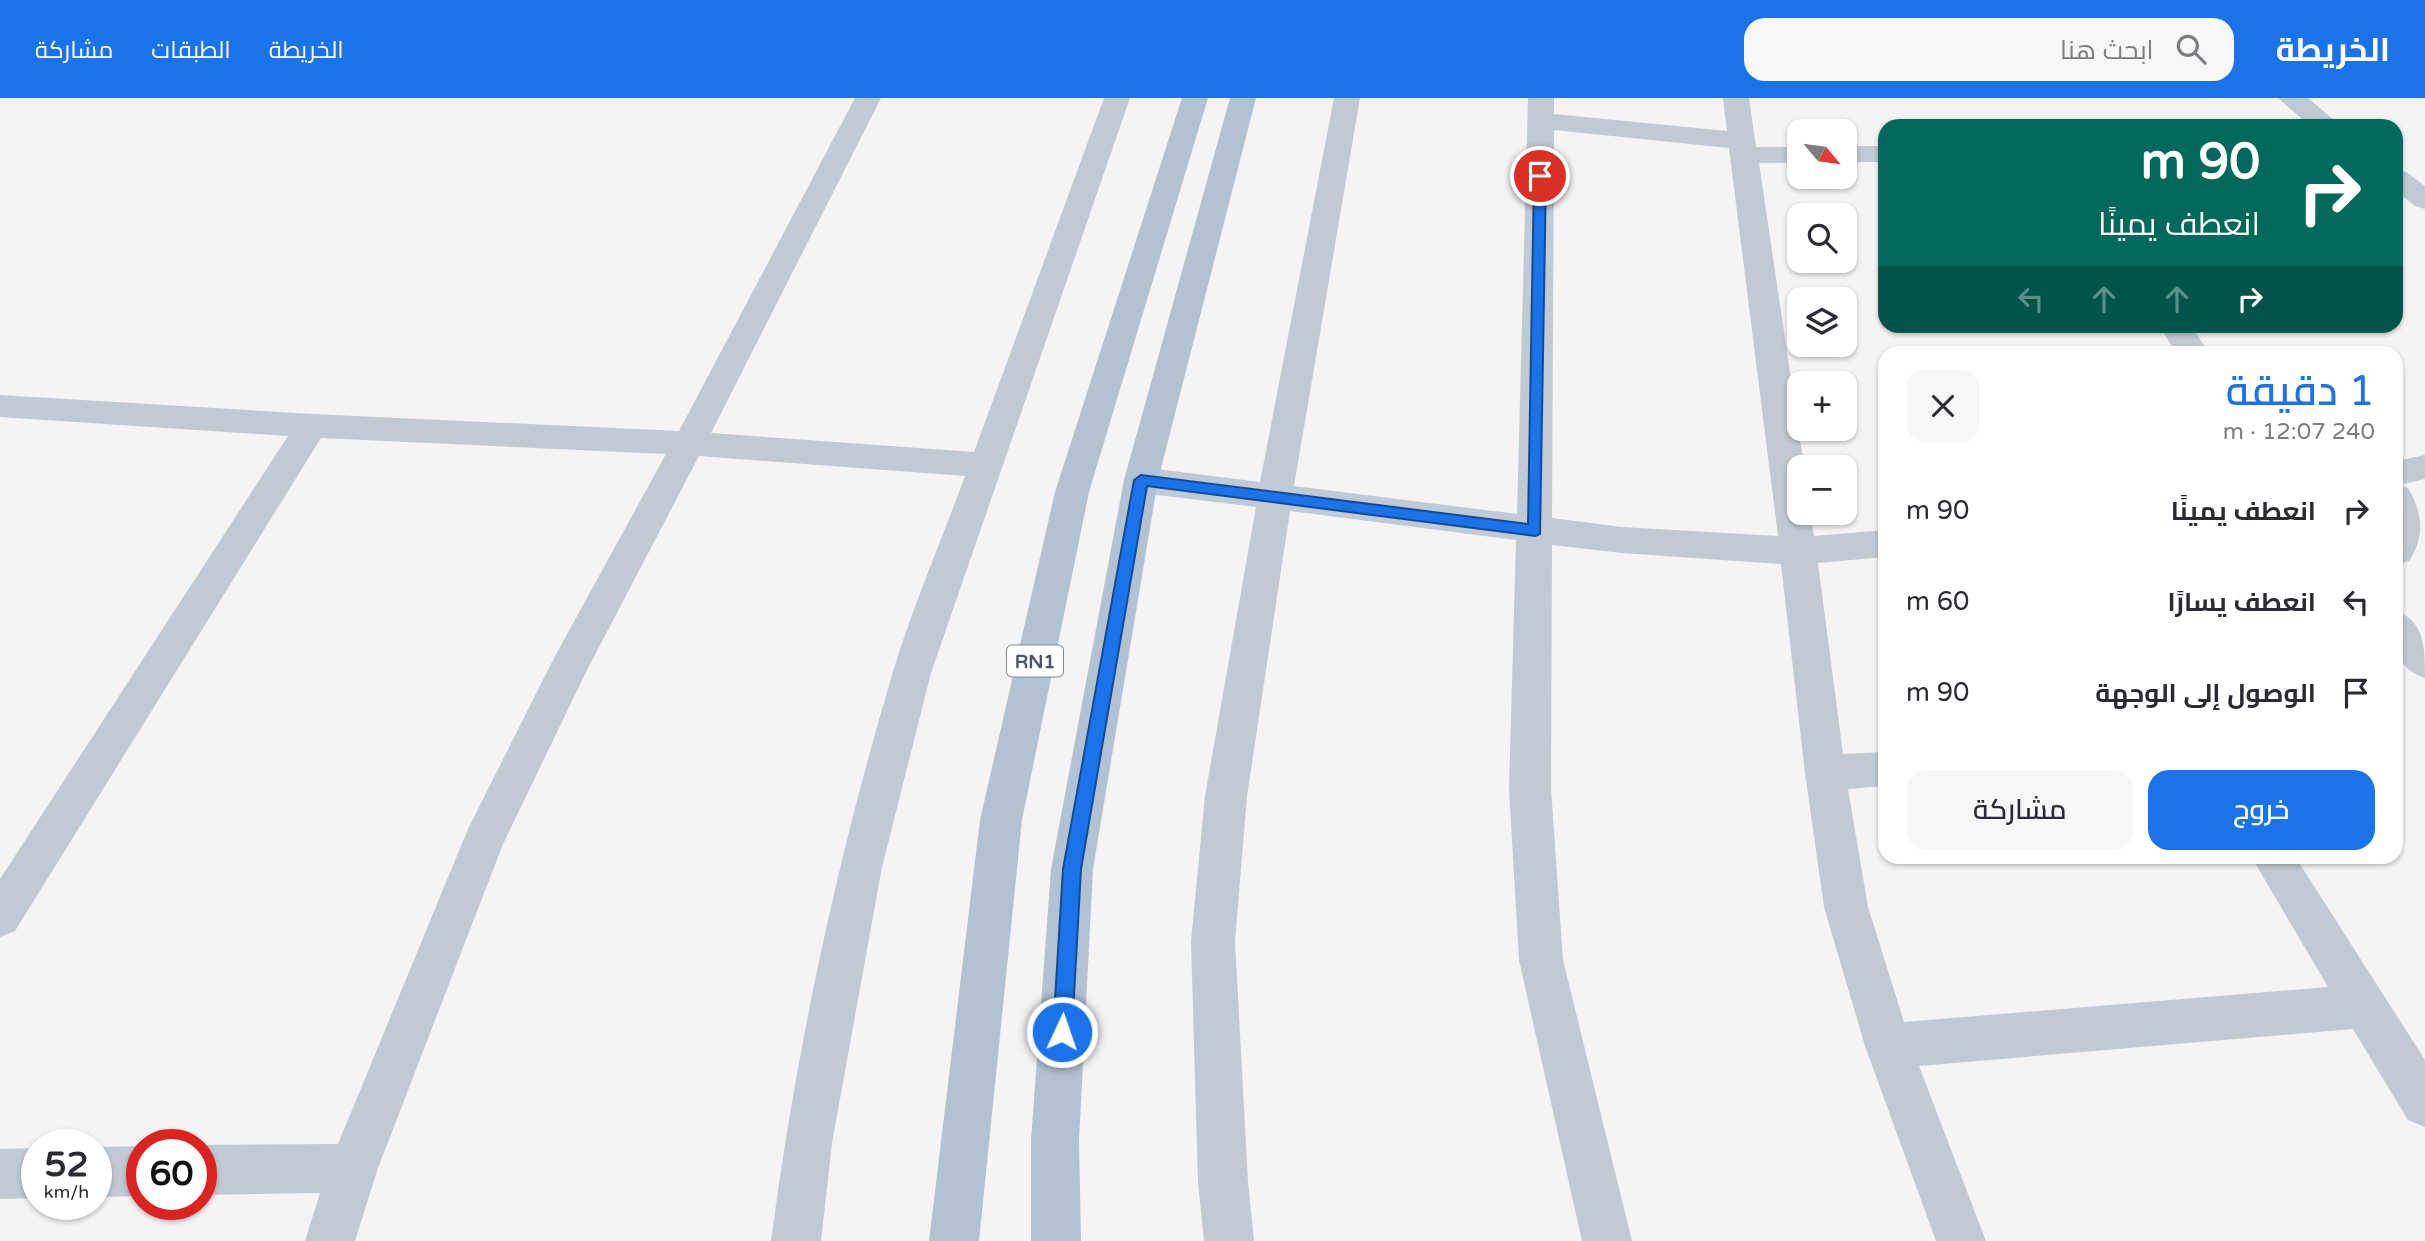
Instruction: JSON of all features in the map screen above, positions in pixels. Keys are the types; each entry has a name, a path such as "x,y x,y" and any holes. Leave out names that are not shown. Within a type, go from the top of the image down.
{"main road":[{"name":"RN1","path":"954,1241 1001,820 1072,492 1195,98"},
{"path":"1056,1241 1055,1140 1072,869 1141,480 1243,98"}],"street":[{"path":"330,1241 353,1168 483,842 568,669 868,98"},
{"path":"796,1241 808,1143 860,867 912,673 1117,98"},
{"path":"1229,1241 1223,1182 1213,941 1226,796 1275,496 1347,98"},
{"path":"1737,98 1825,773 1846,907 1888,1046 1961,1241"},
{"path":"2291,98 2318,119"},
{"path":"1607,1241 1541,960 1530,789 1541,110 1742,148 1787,154"},
{"path":"1857,154 1878,154"},
{"path":"2403,183 2425,200"},
{"path":"0,406 312,426 689,443 986,465"},
{"path":"0,916 312,426"},
{"path":"2403,472 2425,467"},
{"path":"1141,480 1535,530 1705,547 1798,551 1878,544"},
{"path":"2403,517 2406,525 2403,542"},
{"path":"2403,634 2425,663"},
{"path":"1825,773 1878,769"},
{"path":"2277,864 2425,1103"},
{"path":"1888,1046 2365,1006"},
{"path":"217,1170 353,1168"},
{"path":"0,1174 21,1173"}],"route":[{"path":"1062,1032 1072,869 1141,480 1535,530 1540,176"}]}
